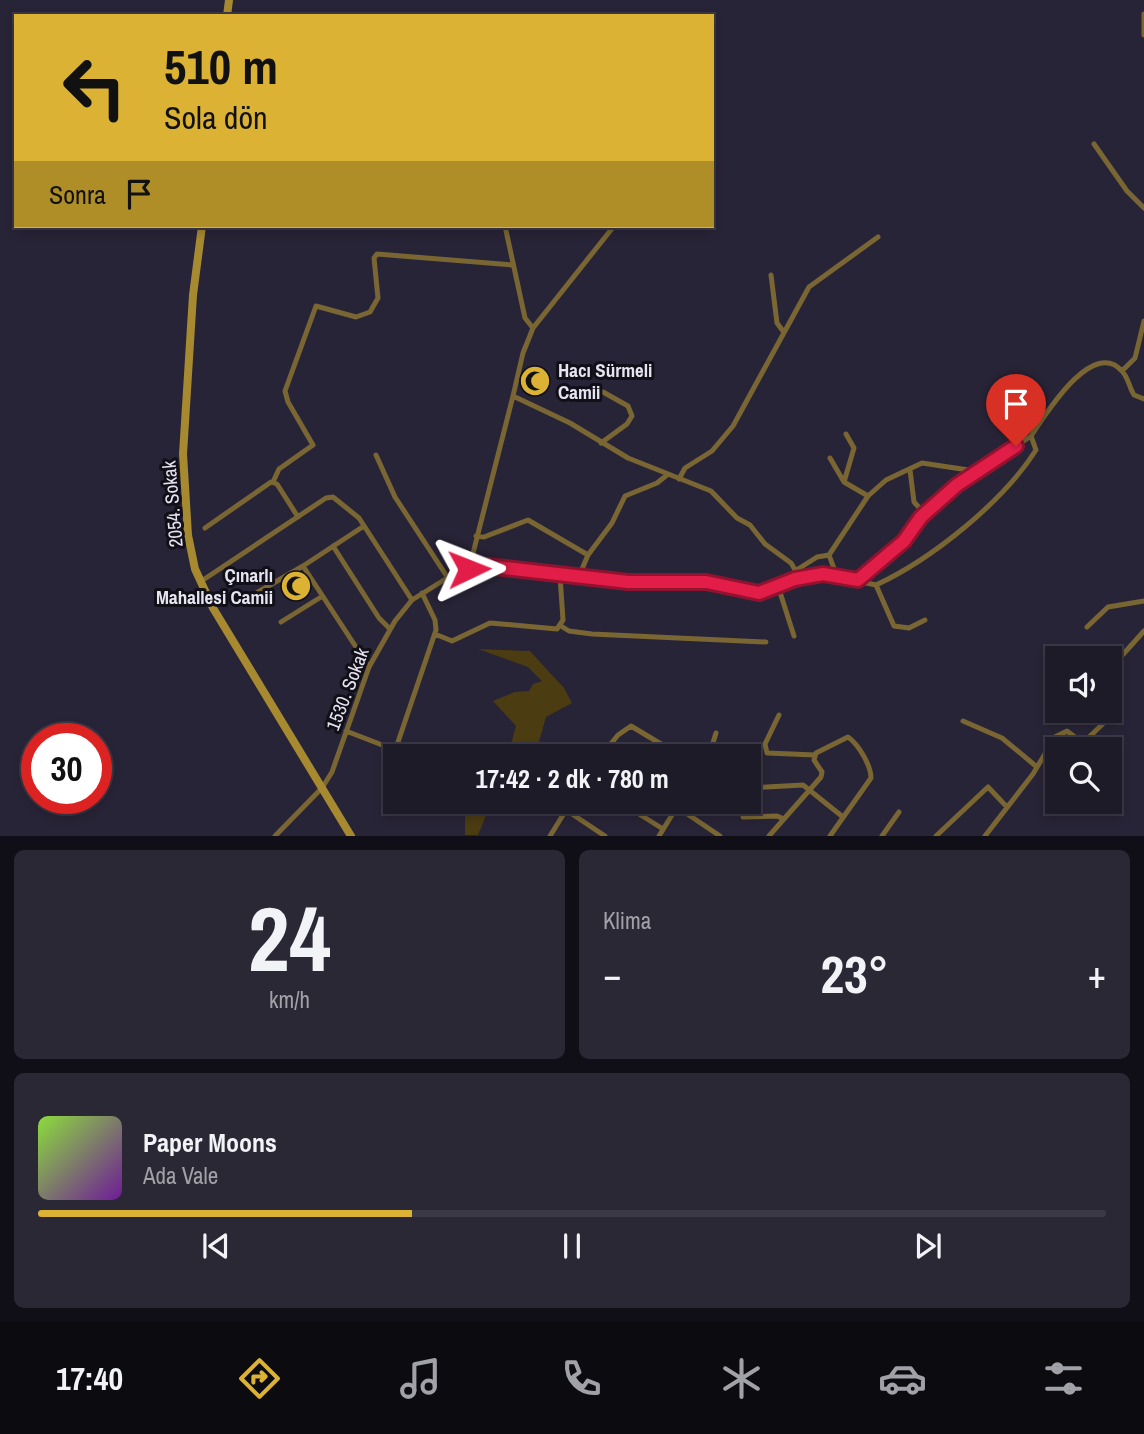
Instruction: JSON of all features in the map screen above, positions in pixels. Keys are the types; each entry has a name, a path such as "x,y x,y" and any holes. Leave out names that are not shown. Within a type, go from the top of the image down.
{"main road":[{"name":"2054. Sokak","path":"202,228 192,306 183,454 188,535 200,582 351,835"}],"street":[{"path":"1144,14 1144,35"},
{"path":"1094,144 1127,191 1144,208"},
{"path":"505,228 525,318 533,328"},
{"path":"469,569 523,353 533,328 612,228"},
{"path":"679,480 685,468 712,451 729,432 751,396 783,331 813,283 878,237"},
{"path":"205,528 273,482 278,471 313,444 288,402 285,391 316,306 352,317 370,312 378,298 374,258 379,253 512,265"},
{"path":"771,275 776,316 783,331"},
{"path":"1122,371 1135,358 1144,321"},
{"path":"858,580 904,541 925,514 976,471 1031,436 1066,386 1088,368 1106,363 1122,371 1134,395 1144,399"},
{"path":"601,443 627,424 632,416 628,406 603,392"},
{"path":"513,396 628,458 711,491 800,578"},
{"path":"844,481 854,448 846,434"},
{"path":"925,620 909,628 894,626 876,585 925,557 1000,495 1036,450 1031,436"},
{"path":"376,455 395,497 448,578"},
{"path":"830,458 844,481 868,496"},
{"path":"795,571 817,557 829,555 878,484 922,463 976,471"},
{"path":"910,470 914,502 925,514"},
{"path":"579,576 588,555 612,523 625,496 657,483 667,475"},
{"path":"273,482 299,517"},
{"path":"200,582 333,497 351,510 364,526 412,600"},
{"path":"476,536 484,537 526,520 562,537 588,555"},
{"path":"258,592 364,526"},
{"path":"333,545 379,618 390,629"},
{"path":"829,555 836,574"},
{"path":"303,566 369,667"},
{"name":"1530. Sokak","path":"275,835 321,788 332,772 369,667 390,629 412,600 448,578 469,569 487,566 628,582 706,582 759,593 800,578 836,574 876,585"},
{"path":"560,576 561,626"},
{"path":"778,586 794,636"},
{"path":"346,732 390,748 397,746 435,634 435,620 422,593"},
{"path":"281,622 321,597"},
{"path":"1087,627 1110,606 1141,602 1144,610"},
{"path":"435,634 452,640 490,623 550,631 561,626"},
{"path":"561,626 569,631 592,634 766,642"},
{"path":"1122,656 1144,631"},
{"path":"779,715 765,744 767,753 815,755 848,737 871,770 870,781 831,835"},
{"path":"963,721 1002,738 1037,767"},
{"path":"985,835 1061,732 1067,731 1080,741 1085,741 1104,723"},
{"path":"611,744 631,726 661,744"},
{"path":"713,744 716,733"},
{"path":"769,835 821,776 815,755"},
{"path":"761,787 801,785 844,817"},
{"path":"936,835 988,787 1007,807"},
{"path":"882,835 899,812"},
{"path":"551,835 564,814"},
{"path":"572,814 605,835"},
{"path":"639,814 663,829"},
{"path":"659,835 672,814"},
{"path":"692,814 720,835"},
{"path":"743,817 784,819"}],"shaded area":[{"path":"478,649 530,651 564,688 572,703 546,717 538,744 511,744 516,726 493,701 515,692 529,691 533,684 542,681 528,667"},
{"path":"487,814 478,835 465,835 465,815"}],"place":[{"name":"Hacı Sürmeli Camii","path":"535,381"},
{"name":"Çınarlı Mahallesi Camii","path":"296,586"}],"route":[{"path":"469,569 487,566 628,582 706,582 759,593 795,579 823,574 836,574 858,580 904,541 921,517 957,485 1016,446"}]}
